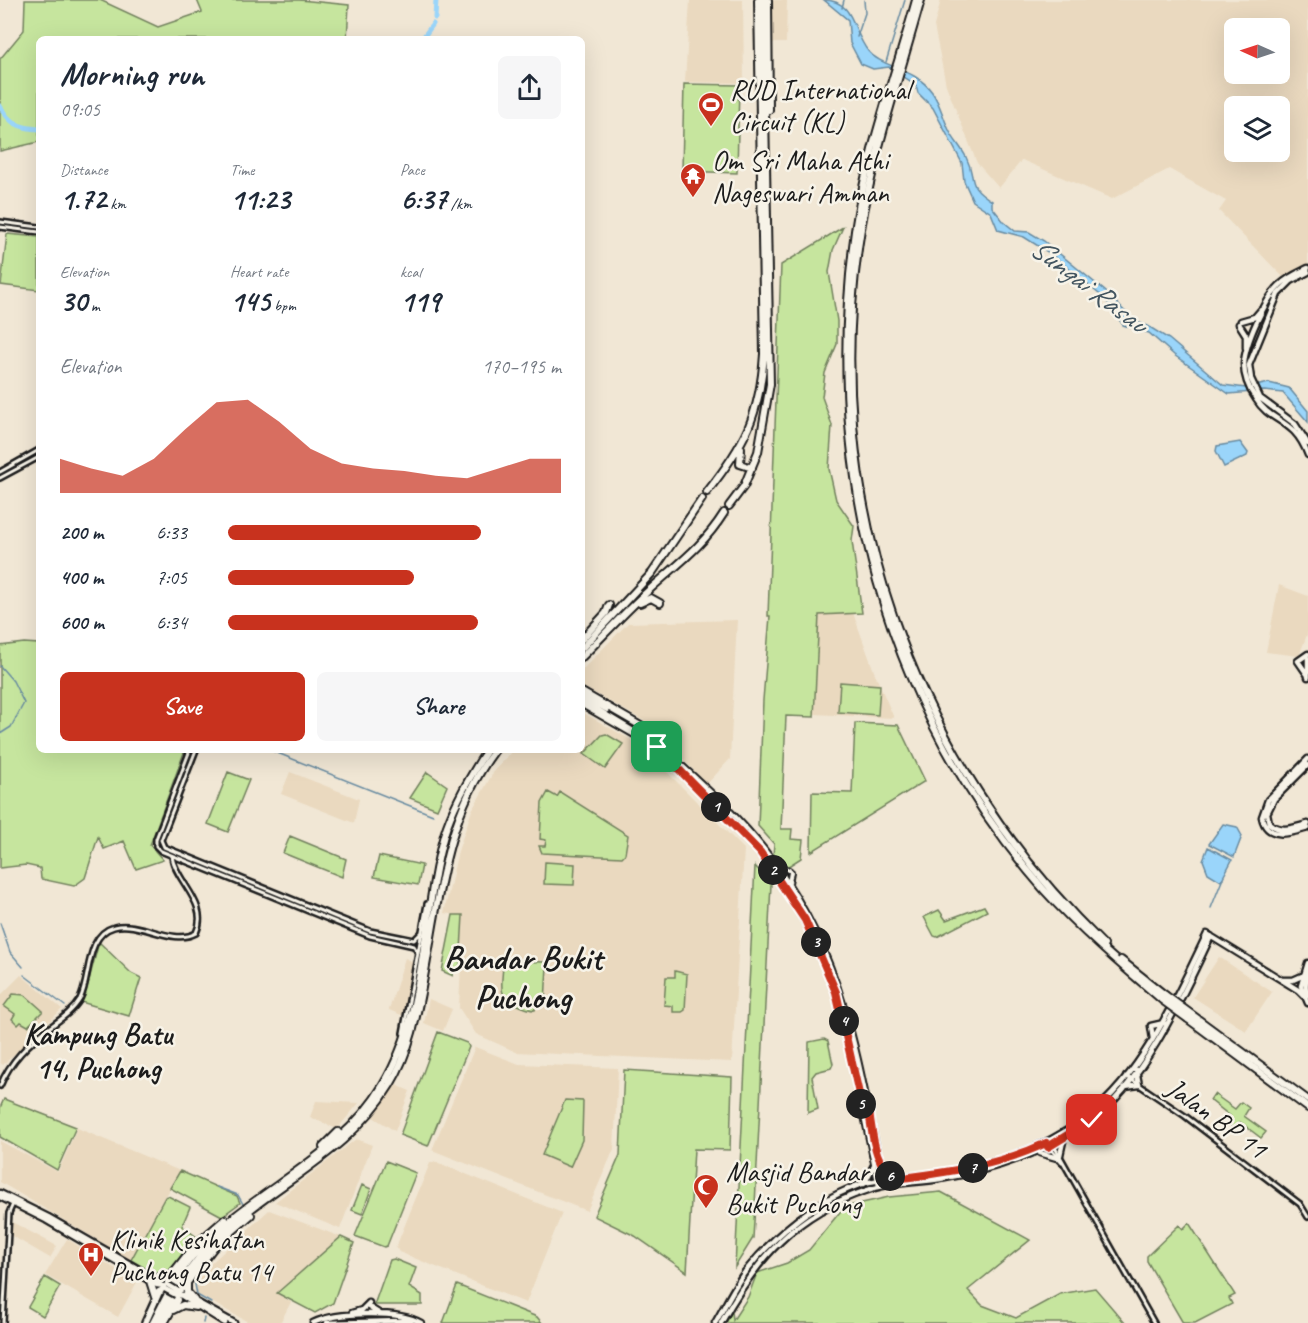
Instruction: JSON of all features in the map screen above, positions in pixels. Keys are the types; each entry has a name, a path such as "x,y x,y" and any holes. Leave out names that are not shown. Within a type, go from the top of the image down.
{"highway":[{"path":"752,0 758,11"},
{"path":"707,492 742,441 758,406 764,354 758,0"},
{"path":"729,506 744,486 752,468 764,430 770,384 763,0"},
{"path":"766,116 770,93 768,0"},
{"path":"916,0 858,229 850,341 851,407 870,541 908,660 935,719 980,797 1017,849 1076,917 1163,997 1308,1100"},
{"path":"902,57 921,0"},
{"path":"742,441 740,464 752,468"},
{"path":"585,645 652,573 702,499"},
{"path":"585,654 645,593 695,551 709,536 724,513"},
{"path":"629,610 648,598 656,599 660,603"},
{"path":"585,636 606,613 609,605"},
{"path":"591,630 613,615"},
{"path":"585,699 646,729 659,746"},
{"path":"585,700 659,746"},
{"path":"145,1323 159,1292 166,1287 173,1273 194,1246 216,1226 240,1211 349,1130 373,1101 396,1063 411,1017 437,867 453,812 485,753"},
{"path":"158,1323 198,1258 240,1218 345,1140 365,1120 389,1086 408,1049 449,842 466,799 493,753"},
{"path":"1190,1016 1308,1108"},
{"path":"322,1150 338,1132"},
{"path":"165,1323 178,1294 214,1247 299,1175"},
{"path":"153,1323 183,1268 196,1251 240,1211"},
{"path":"153,1309 155,1292 152,1279 164,1278 173,1273"},
{"path":"170,1312 183,1305 195,1304 187,1288 191,1275"}],"main road":[{"path":"1308,270 1281,284 1255,317 1240,322 1246,335 1244,365 1258,398 1266,410 1292,427 1300,437 1308,455"},
{"path":"1249,380 1252,354 1273,304 1284,287 1308,270"},
{"path":"1246,351 1269,300"},
{"path":"1258,398 1295,424 1308,444"},
{"path":"1308,656 1308,675 1304,666 1298,661 1308,656"},
{"path":"585,700 627,723 659,746 732,813 789,884 824,947 836,975 852,1031 868,1106 877,1165 864,1184 783,1232 744,1274 716,1323"},
{"path":"659,746 760,852 801,914 828,969 843,1014 881,1184"},
{"path":"1308,759 1268,800 1262,817 1267,827 1276,833 1291,833 1308,826"},
{"path":"1308,765 1274,799 1267,813 1269,823 1277,828 1308,826"},
{"path":"726,818 731,818 732,813"},
{"path":"775,864 790,871 789,884"},
{"path":"1209,935 1306,996"},
{"path":"864,1184 981,1172 1038,1152 1089,1115 1136,1070 1168,1025 1204,952 1209,935"},
{"path":"721,1323 748,1276 766,1254 820,1208 896,1179 979,1167 1018,1155 1064,1137 1092,1120 1123,1088 1154,1039 1209,935"},
{"path":"1204,952 1214,943 1225,943"},
{"path":"1308,963 1305,974 1308,1003"},
{"path":"1279,979 1293,980 1305,974"},
{"path":"843,1014 837,1027 848,1036"},
{"path":"1154,1039 1151,1026 1164,1023"},
{"path":"1123,1088 1139,1085 1136,1070"},
{"path":"862,1107 868,1106"},
{"path":"1038,1152 1058,1157 1064,1137"},
{"path":"877,1165 896,1179"},
{"path":"0,1195 152,1279 225,1323"},
{"path":"0,1195 48,1217 123,1263"},
{"path":"195,1304 234,1323"},
{"path":"313,1323 354,1313 368,1305 372,1311 414,1319 420,1323"},
{"path":"337,1316 392,1315"},
{"path":"327,1323 402,1321 411,1323"}],"street":[{"path":"0,222 36,227"},
{"path":"0,227 36,232"},
{"path":"0,472 36,452"},
{"path":"0,478 36,459"},
{"path":"189,753 156,839 158,849 370,936 414,946 418,953"},
{"path":"195,753 162,840 164,847 370,931 414,940 422,932"},
{"path":"0,1086 6,1070 17,1056 76,1004 83,990 95,946 105,932 120,926 179,936 196,933 200,922 198,910 172,856"},
{"path":"387,1078 403,1031 437,867"},
{"name":"Jalan BP 11","path":"1128,1077 1185,1116 1300,1204 1308,1218"},
{"path":"1049,1143 1064,1163 1155,1323"},
{"path":"3,1323 9,1213 13,1204"}],"shaded area":[{"path":"690,0 743,0 744,83 685,82"},
{"path":"773,0 787,0 786,43 773,43"},
{"path":"941,0 1308,0 1308,264 1283,277 1219,211 1226,201 1169,169 1112,199 1022,160 999,188 977,163 946,85 934,26"},
{"path":"1279,585 1308,596 1308,632 1299,656 1266,652"},
{"path":"853,613 894,718 814,714 819,615"},
{"path":"737,620 730,759 707,784 648,723 585,688 585,667 628,623"},
{"path":"585,714 640,745 744,849 732,1062 516,1052 476,1034 459,1008 463,916 444,913 458,851 472,810 493,773 510,753 585,753"},
{"path":"290,772 359,799 354,823 281,794"},
{"path":"1219,957 1272,992 1246,1031 1193,997"},
{"path":"405,958 414,962 404,1016 389,1010"},
{"path":"21,975 62,1009 3,1065 0,1062 0,996"},
{"path":"429,999 452,1009 443,1031 424,1023"},
{"path":"475,1047 519,1064 618,1068 614,1149 587,1211 432,1150"},
{"path":"396,1085 410,1091 395,1131 373,1117"},
{"path":"316,1101 359,1103 337,1129 310,1117"},
{"path":"77,1128 180,1171 131,1260 0,1182 0,1141 58,1172"},
{"path":"356,1139 372,1145 340,1229 275,1202"},
{"path":"436,1162 562,1213 526,1303 399,1252 396,1247 430,1163"},
{"path":"269,1210 341,1237 277,1293 291,1302 280,1323 250,1323 197,1294 194,1279"},
{"path":"12,1222 57,1246 50,1258 12,1236"},
{"name":"Klinik Kesihatan Puchong Batu 14","path":"67,1239 137,1282 118,1317 45,1275"}],"green space":[{"path":"25,0 100,0 158,27 202,12 197,0 300,0 349,5 347,36 36,36 36,143 0,151 0,59 24,30"},
{"name":"RUD International Circuit (KL)","path":"684,84 739,85 737,173 682,171"},
{"path":"843,227 833,250 829,272 837,321 837,344 825,373 822,397 832,425 829,469 836,500 854,526 852,541 862,613 819,615 814,717 786,716 781,829 792,829 791,839 803,840 801,858 787,867 781,866 773,855 774,844 758,826 763,700 770,616 768,616 781,265"},
{"path":"7,234 36,237 36,290 1,285"},
{"path":"36,644 36,753 184,753 150,845 163,860 136,869 124,841 104,849 98,837 85,878 74,886 41,879 40,868 26,865 0,868 0,646"},
{"path":"840,682 880,685 878,715 838,712"},
{"path":"855,723 898,725 925,781 811,852 812,792 852,793"},
{"path":"606,734 623,744 605,769 584,754 602,735"},
{"path":"228,772 249,780 228,832 208,824"},
{"path":"427,772 447,786 437,809 410,798"},
{"path":"548,792 557,797 560,792 628,835 625,854 622,857 542,853 539,846 545,846 546,840 540,839 542,803"},
{"path":"290,836 346,859 342,877 283,853"},
{"path":"379,856 422,865 418,885 374,877"},
{"path":"545,862 575,864 574,885 544,884"},
{"path":"755,866 771,884 755,1205 753,1238 735,1267"},
{"path":"984,906 987,911 937,937 934,936 924,917 939,910 946,920"},
{"path":"453,915 463,915 460,968 454,968 453,976 442,971"},
{"path":"99,942 131,973 141,978 129,1016 81,1002"},
{"path":"513,961 545,962 547,965 545,1004 536,1004 535,1010 510,1001 503,994 503,966 512,967"},
{"path":"675,971 687,974 685,1010 682,1012 673,1012 673,1006 664,1005 666,977 675,977"},
{"path":"13,994 25,995 43,1011 28,1026 21,1022 18,1025 12,1019 15,1014 4,1006"},
{"path":"438,1032 467,1043 469,1047 428,1146 400,1135"},
{"path":"824,1039 828,1041 833,1064 831,1068 816,1072 812,1077 818,1109 808,1113 809,1042"},
{"path":"624,1070 732,1077 730,1150 694,1149 687,1272 635,1236 594,1216 620,1155"},
{"path":"1214,1094 1235,1109 1241,1102 1249,1108 1244,1116 1266,1132 1261,1138 1240,1122 1235,1129 1226,1123 1230,1116 1210,1100"},
{"path":"4,1099 76,1127 57,1170 0,1137 0,1108"},
{"path":"565,1100 583,1101 582,1140 570,1167 542,1155"},
{"path":"386,1161 416,1173 387,1246 384,1247 355,1236"},
{"path":"180,1171 237,1196 240,1203 222,1216 170,1188"},
{"path":"362,1185 371,1189 362,1214 352,1210"},
{"path":"941,1192 1030,1240 968,1290 982,1305 1016,1318 1060,1294 1095,1288 1125,1323 726,1323 732,1311 733,1320 748,1297 757,1273 787,1263 809,1250 844,1207 889,1197"},
{"path":"168,1196 190,1207 182,1226 198,1238 172,1271 159,1277 131,1260 165,1197"},
{"path":"1189,1223 1235,1295 1229,1298 1232,1304 1195,1323 1183,1323 1147,1261 1147,1256 1179,1225 1183,1229"},
{"path":"341,1237 354,1243 333,1303 315,1313 277,1293"},
{"path":"394,1259 416,1268 409,1287 422,1295 422,1305 374,1305 390,1260"},
{"path":"45,1277 60,1286 43,1316 28,1307"},
{"path":"457,1285 537,1317 542,1323 443,1323"}],"water":[{"path":"824,0 842,5 852,18 863,43 874,57 916,77 932,92 951,133 966,157 975,185 992,201 992,207 1004,222 1015,231 1029,232 1044,241 1105,291 1134,321 1148,326 1169,339 1223,385 1246,388 1269,383 1289,388 1308,411 1308,422 1283,393 1264,391 1229,394 1174,355 1149,333 1123,325 1105,299 1051,254 1024,237 998,230 991,213 973,201 964,181 962,163 933,108 918,93 916,85 889,67 873,69 861,64 850,43 848,20"},
{"path":"1240,442 1248,453 1247,456 1224,467 1216,451 1217,446"},
{"path":"1223,824 1237,827 1242,836 1234,857 1209,844"},
{"path":"1208,847 1232,860 1221,881 1208,873 1203,860"}],"waterway":[{"name":"Sungai Rasau","path":"435,18 436,0"},
{"path":"842,8 844,0"},
{"path":"857,37 865,13 864,0"},
{"path":"886,62 905,0"},
{"name":"Sungai Rasau","path":"424,36 433,24"},
{"name":"Sungai Rasau","path":"0,106 15,124 36,129"},
{"path":"0,666 13,681 24,703 11,727 0,734"},
{"path":"278,753 433,815"},
{"path":"1211,908 1223,878"},
{"path":"0,923 10,952 23,967"},
{"path":"24,975 65,1006"},
{"path":"217,1187 238,1195 243,1204"},
{"path":"213,1254 253,1218"},
{"path":"0,1267 0,1287"},
{"path":"194,1279 197,1295 211,1303"},
{"path":"203,1323 204,1318"}],"place":[{"name":"RUD International Circuit (KL)","path":"711,128"},
{"name":"Om Sri Maha Athi Nageswari Amman","path":"693,199"},
{"name":"Masjid Bandar Bukit Puchong","path":"706,1210"},
{"name":"Klinik Kesihatan Puchong Batu 14","path":"91,1278"}],"district":[{"name":"Bandar Bukit Puchong","path":"523,976"},
{"name":"Kampung Batu 14, Puchong","path":"98,1051"}],"route":[{"path":"657,747 760,852 805,920 836,992 846,1026 862,1107 868,1106 880,1164 889,1175 896,1179 979,1167 1018,1155 1046,1143 1048,1147 1092,1120"}]}
